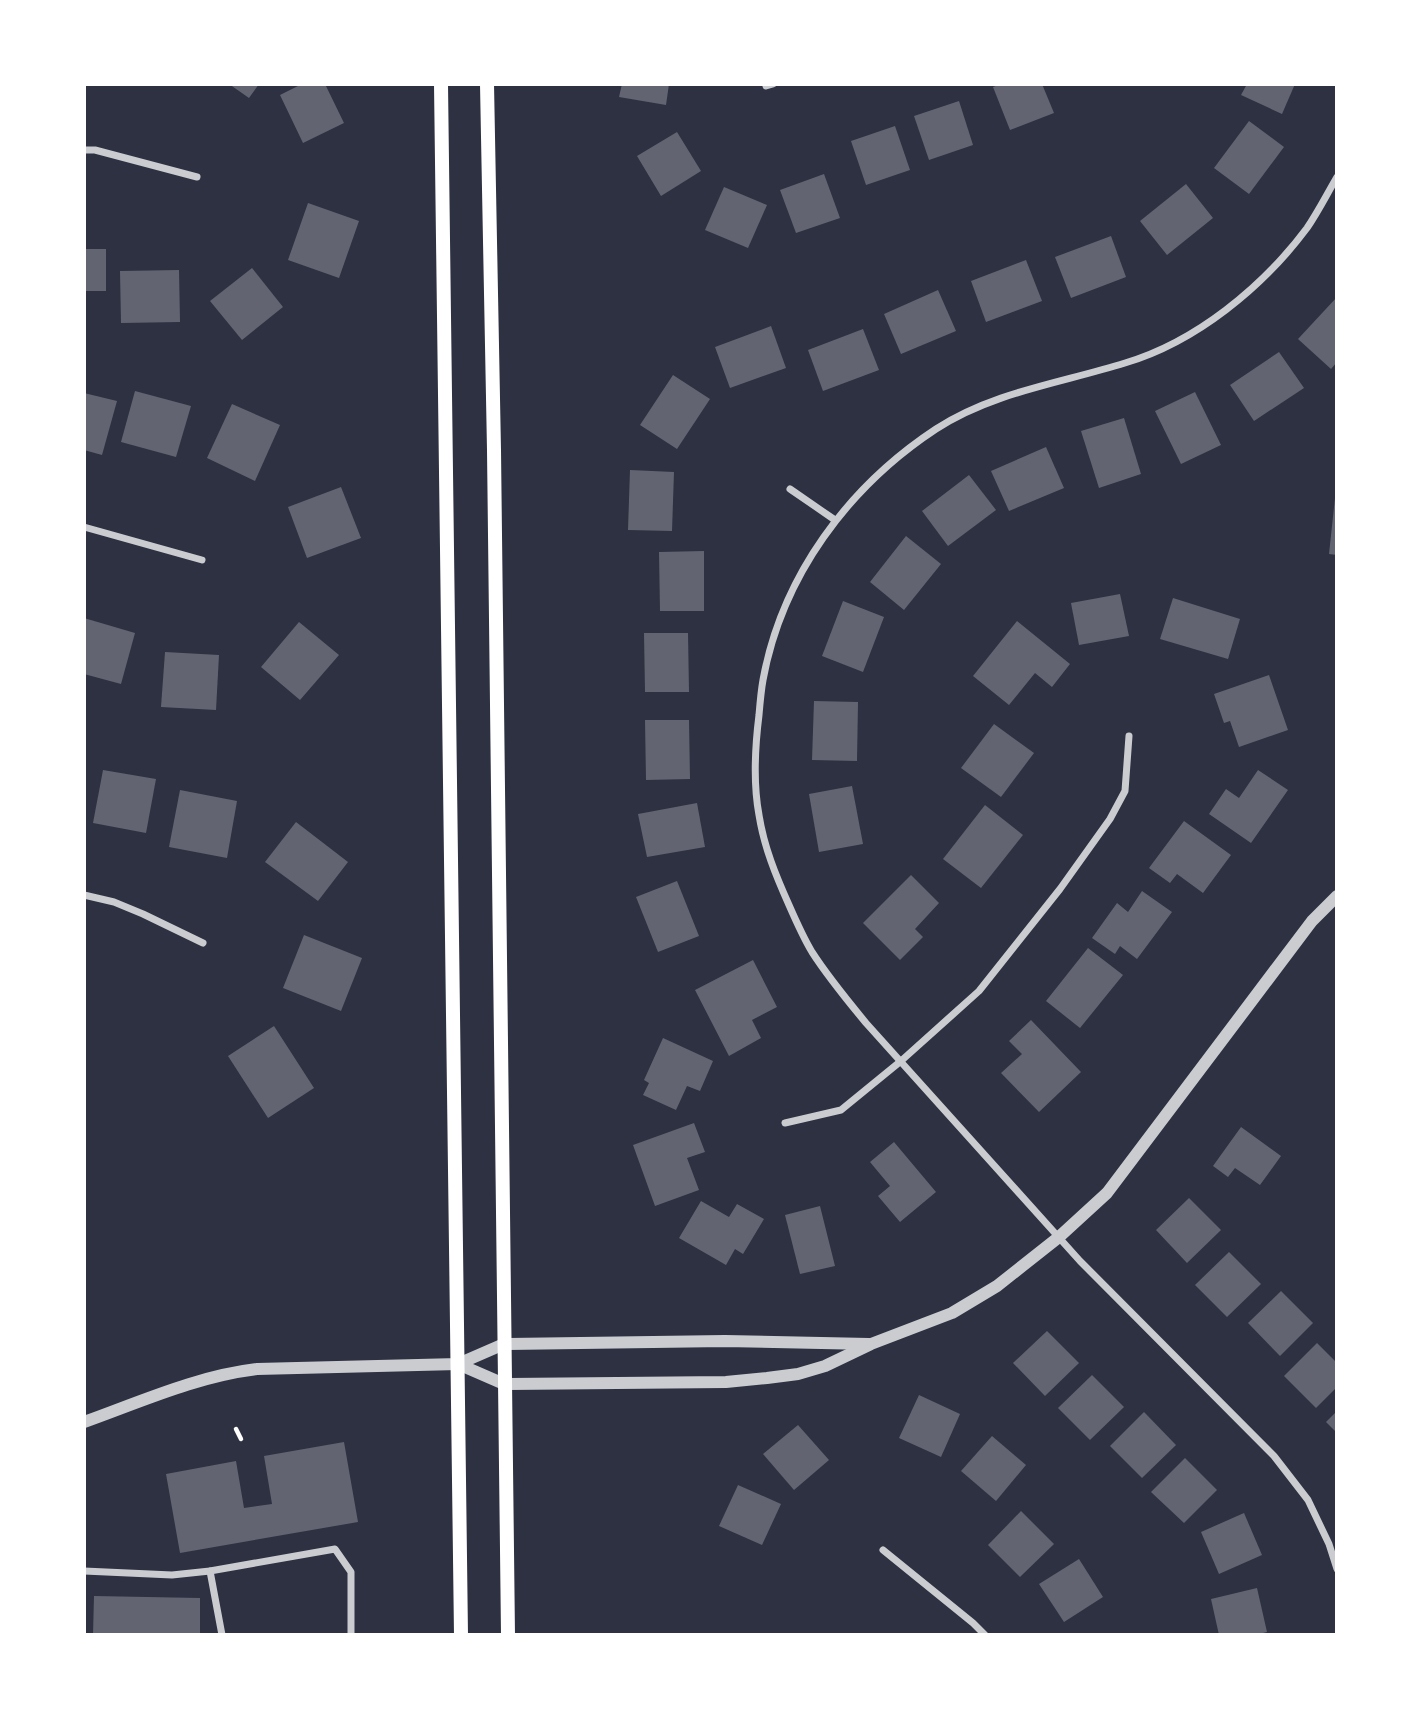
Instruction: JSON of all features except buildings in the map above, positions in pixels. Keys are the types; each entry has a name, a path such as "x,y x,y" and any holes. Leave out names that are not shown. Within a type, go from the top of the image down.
{"main road":[{"path":"441,84 461,1635"},
{"path":"487,84 508,1635"}],"street":[{"path":"84,150 95,150 197,177"},
{"path":"1337,177 1308,226 1274,267 1183,339 1127,363 1002,397 966,412 904,452 864,488 835,520 813,551 779,622 763,679 756,736 758,814 765,844 798,926 812,952 852,1006 1080,1261 1274,1456 1308,1500 1329,1544 1337,1569"},
{"path":"790,489 835,520"},
{"path":"84,527 201,560"},
{"path":"785,1123 841,1110 979,990 1060,889 1103,829 1125,791 1129,736"},
{"path":"84,895 114,902 203,943"},
{"path":"458,1364 504,1384 726,1382 767,1378 798,1374 825,1366 871,1344 952,1313 997,1286 1059,1237 1107,1193 1312,921 1337,896"},
{"path":"84,1422 233,1371 288,1367 458,1364 504,1344 725,1341 871,1344"},
{"path":"84,1571 172,1575 335,1549 351,1572 351,1635"},
{"path":"883,1550 974,1623 985,1635"},
{"path":"210,1571 222,1635"}],"path":[{"path":"236,1429 241,1439"}]}
